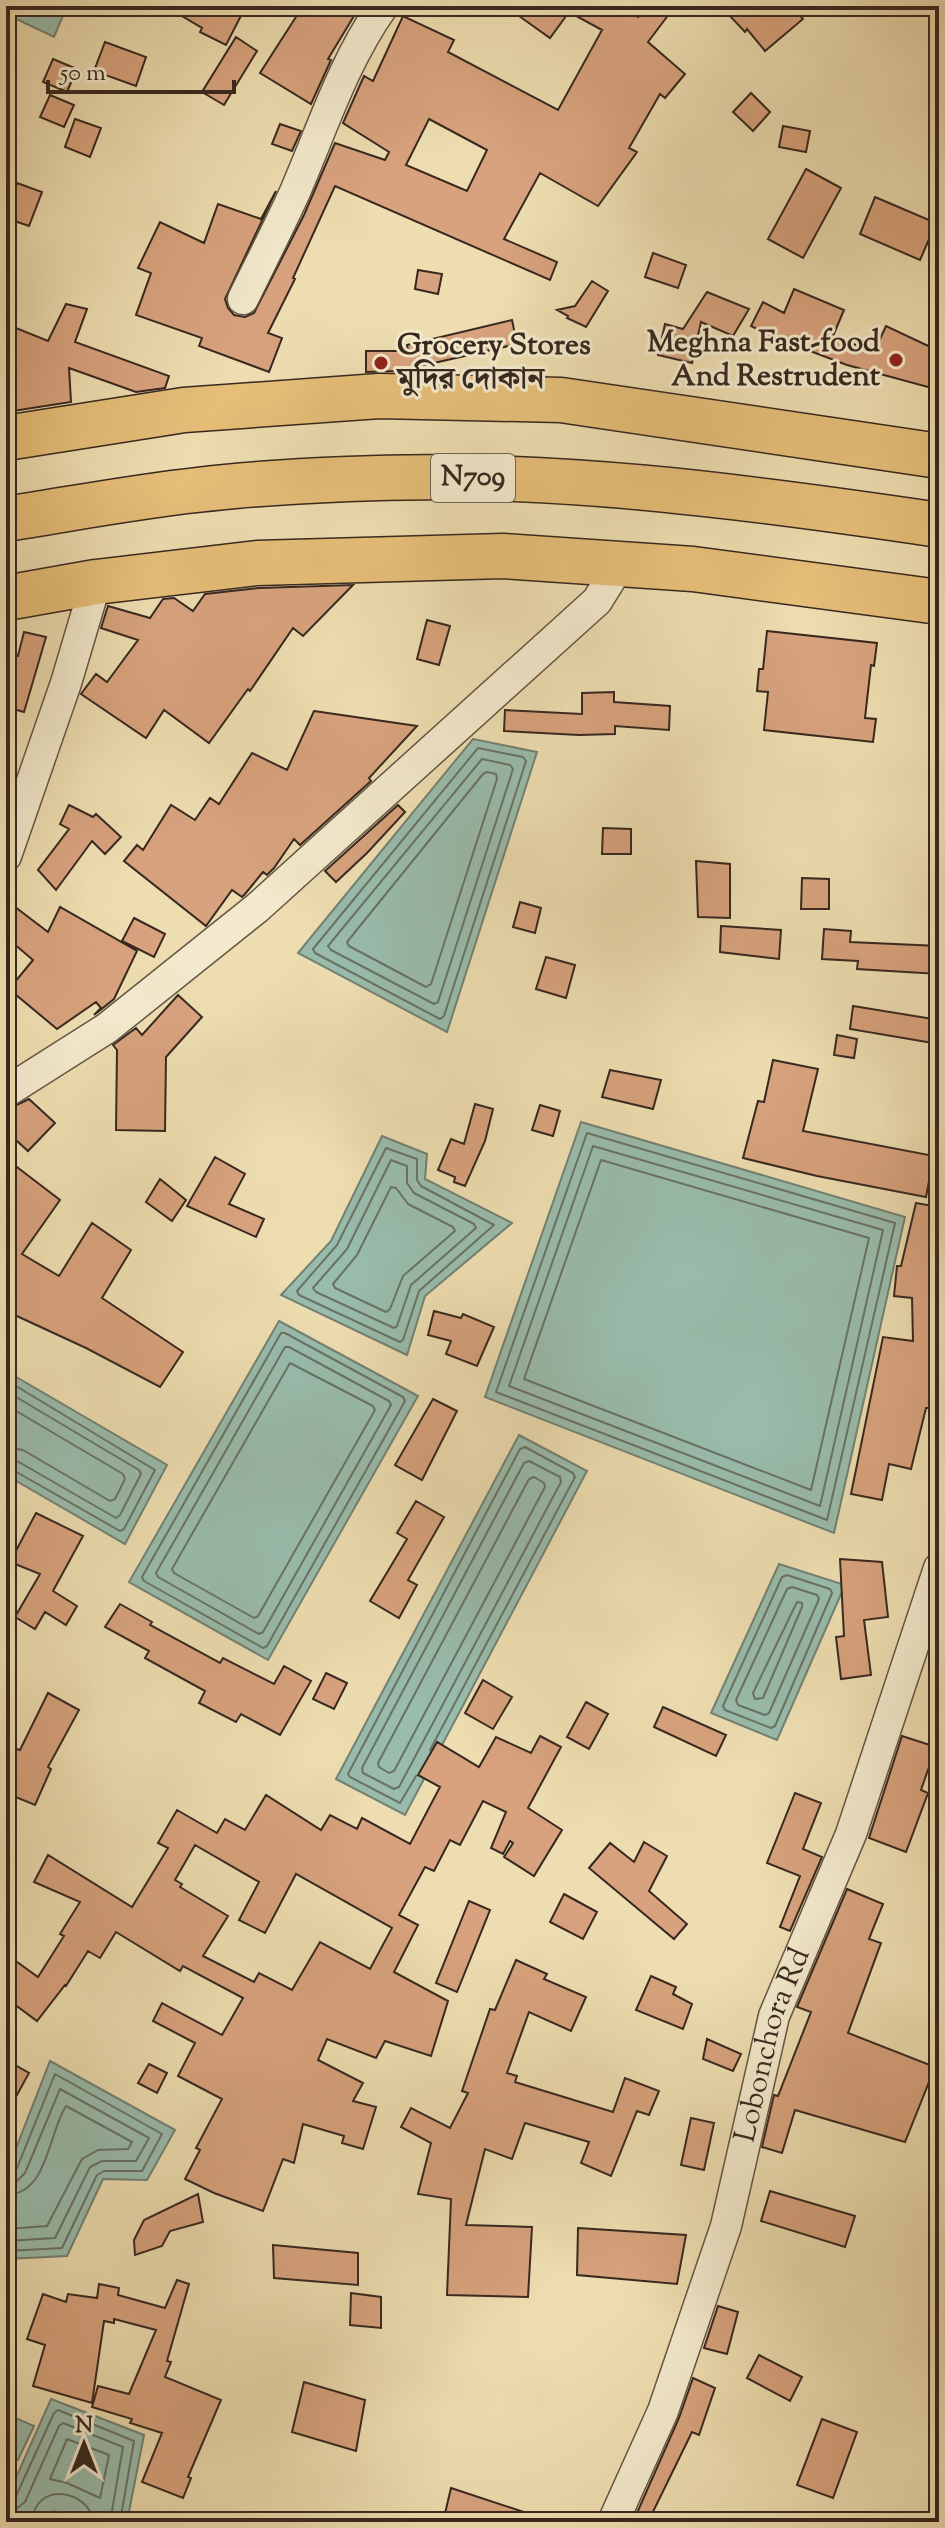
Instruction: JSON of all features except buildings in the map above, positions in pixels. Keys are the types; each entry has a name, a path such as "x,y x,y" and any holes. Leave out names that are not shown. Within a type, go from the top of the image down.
{"highway":[{"path":"6,438 184,410 379,396 561,400 939,456"},
{"name":"N709","path":"6,519 198,490 349,479 486,478 616,484 939,525"},
{"path":"6,598 96,582 257,563 503,556 693,569 939,602"}],"street":[{"path":"243,299 294,193 336,88 383,6"},
{"path":"6,1092 107,1028 257,908 597,601 620,564"},
{"path":"6,856 66,683 96,582"},
{"name":"Lobonchora Rd","path":"613,2522 673,2382 726,2226 774,2016 851,1834 939,1568"}],"water":[{"path":"6,6 67,6 54,37 6,14"},
{"path":"473,739 537,752 447,1032 298,953"},
{"path":"581,1122 905,1217 834,1533 485,1397"},
{"path":"382,1136 427,1154 425,1179 512,1223 425,1296 407,1355 281,1295 331,1241"},
{"path":"279,1321 418,1396 268,1660 129,1582"},
{"path":"6,1371 167,1465 125,1544 6,1475"},
{"path":"519,1435 587,1471 405,1815 336,1779"},
{"path":"779,1564 845,1585 777,1740 711,1713"},
{"path":"50,2061 175,2130 147,2180 103,2179 67,2256 6,2259 6,2174"},
{"path":"51,2399 144,2435 127,2522 84,2522 54,2511 49,2522 6,2522 6,2500"},
{"path":"6,2414 34,2426 18,2460 6,2455"}],"place":[{"name":"Meghna Fast-food And Restrudent","path":"896,360"},
{"name":"Grocery Stores মুদির দোকান","path":"381,363"}]}
